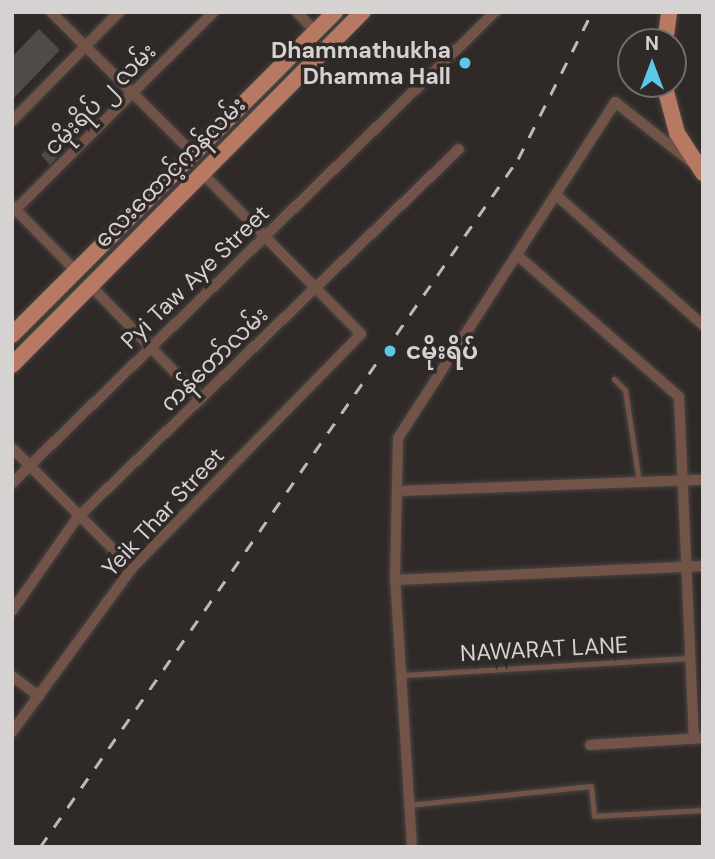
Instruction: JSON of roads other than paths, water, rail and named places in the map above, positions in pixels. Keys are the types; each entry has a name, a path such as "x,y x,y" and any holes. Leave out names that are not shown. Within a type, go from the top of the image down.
{"main road":[{"name":"လေးထောင့်ကန်လမ်း","path":"12,335 335,12"},
{"name":"လေးထောင့်ကန်လမ်း","path":"12,365 363,12"},
{"path":"668,98 677,133 700,170"},
{"path":"143,203 157,217"},
{"path":"75,270 90,285"}],"street":[{"path":"51,12 193,153"},
{"path":"12,121 119,12"},
{"name":"ငမိုးရိပ် ၂ လမ်း","path":"13,210 214,12"},
{"path":"297,12 315,31"},
{"name":"Pyi Taw Aye Street","path":"12,483 495,12"},
{"path":"412,847 395,580 398,438 615,102 700,170"},
{"name":"ကန်တော်လမ်း","path":"12,611 78,518 459,149"},
{"path":"201,172 316,288"},
{"path":"556,195 703,325"},
{"path":"13,210 75,270"},
{"path":"517,256 679,397 691,658 698,739 590,745"},
{"path":"90,285 201,398"},
{"name":"Yeik Thar Street","path":"12,733 132,568 361,334 316,288"},
{"path":"12,448 78,518 132,568"},
{"path":"397,491 703,480"},
{"path":"395,580 703,566"},
{"path":"12,676 39,696"}],"lane":[{"path":"614,379 625,390 639,482"},
{"name":"NAWARAT LANE","path":"399,675 691,658"},
{"path":"408,806 591,786 594,816 703,810"}],"railway":[{"path":"40,847 518,159 592,12"}],"place":[{"name":"Dhammathukha Dhamma Hall","path":"465,63"},
{"name":"ငမိုးရိပ်","path":"390,351"}]}
